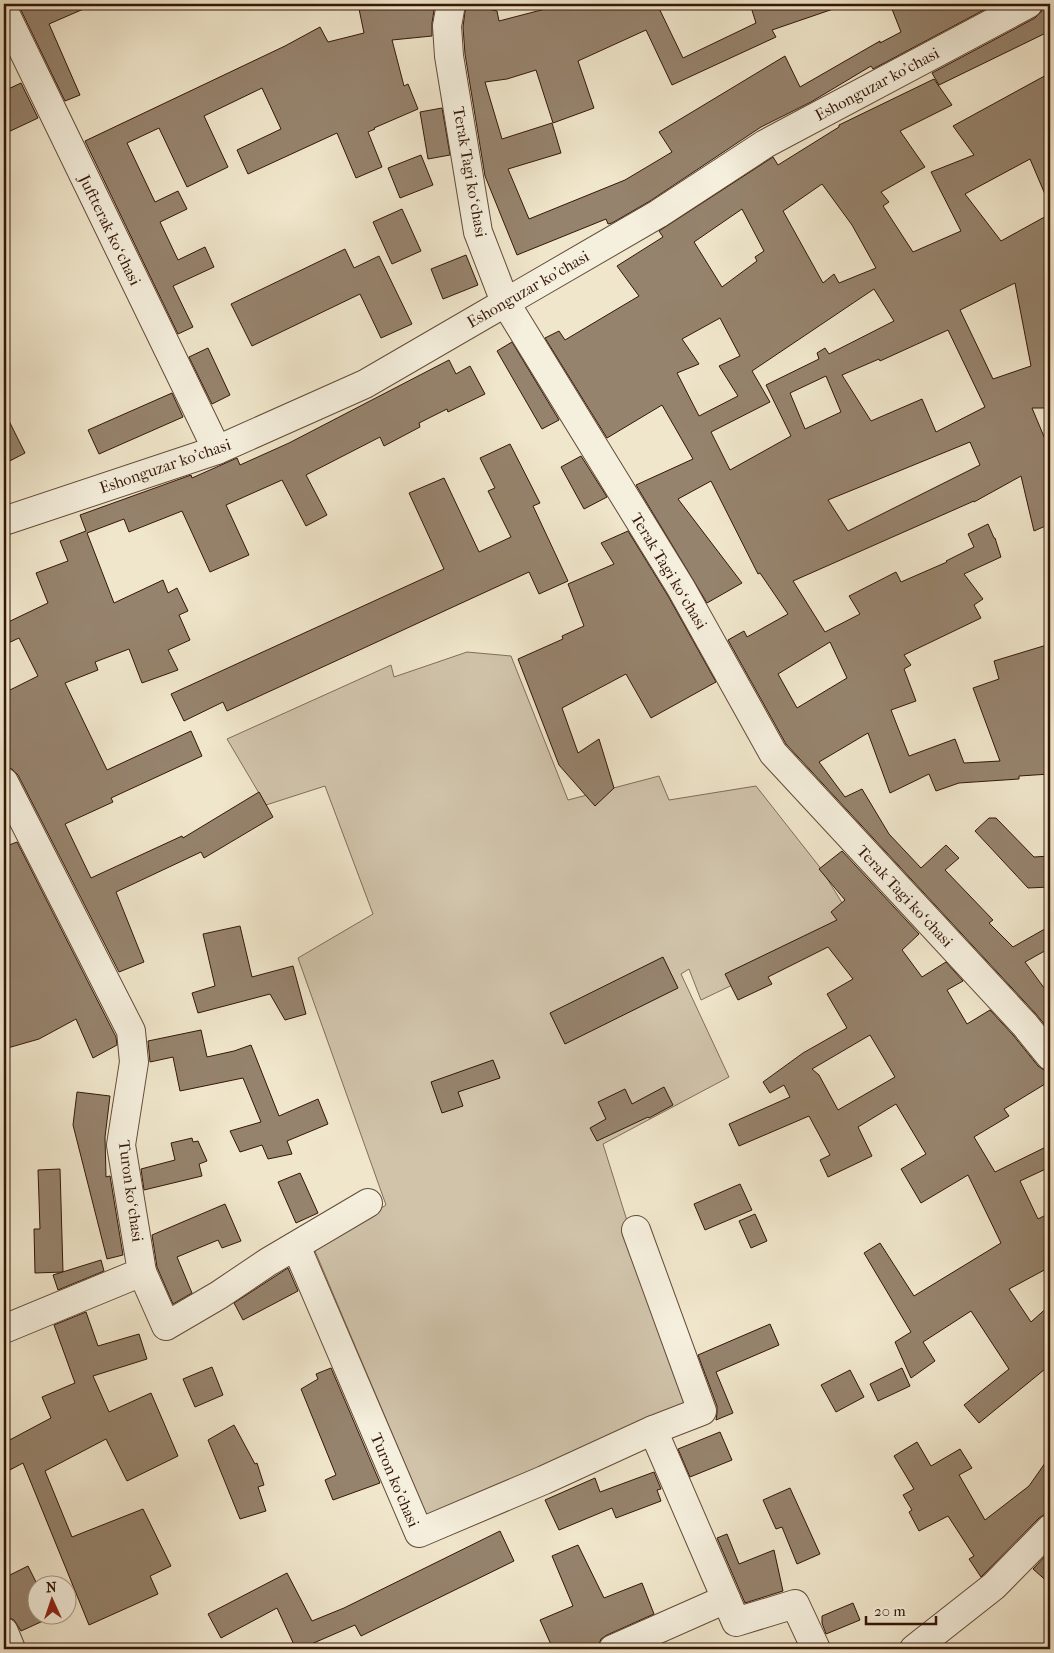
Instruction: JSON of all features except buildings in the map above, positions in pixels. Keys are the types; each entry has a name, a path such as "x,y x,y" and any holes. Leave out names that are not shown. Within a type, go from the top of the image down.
{"street":[{"name":"Terak Tagi koʻchasi","path":"451,4 446,26 449,56 478,232 505,302 682,588 773,753 1025,1025 1050,1056"},
{"name":"Eshonguzar ko'chasi","path":"4,521 217,450 365,384 658,214 765,144 1028,4"},
{"name":"Juftterak koʻchasi","path":"4,11 217,450"},
{"name":"Turon koʻchasi","path":"4,782 131,1031 134,1062 121,1145 142,1272"},
{"path":"4,1329 142,1272 166,1326 368,1203"},
{"path":"636,1230 702,1411 653,1430 736,1622 795,1604 816,1649"},
{"name":"Turon ko'chasi","path":"296,1246 419,1533 544,1480 653,1430"},
{"path":"914,1649 994,1586 1050,1529"},
{"path":"613,1649 726,1599"},
{"path":"4,1632 12,1649"}],"shaded area":[{"path":"467,652 511,656 568,800 659,776 669,800 756,786 822,870 856,926 701,1000 689,969 681,974 729,1077 603,1144 685,1406 427,1516 315,1251 386,1205 298,958 373,914 325,786 266,805 227,739 391,665 394,677"}]}
